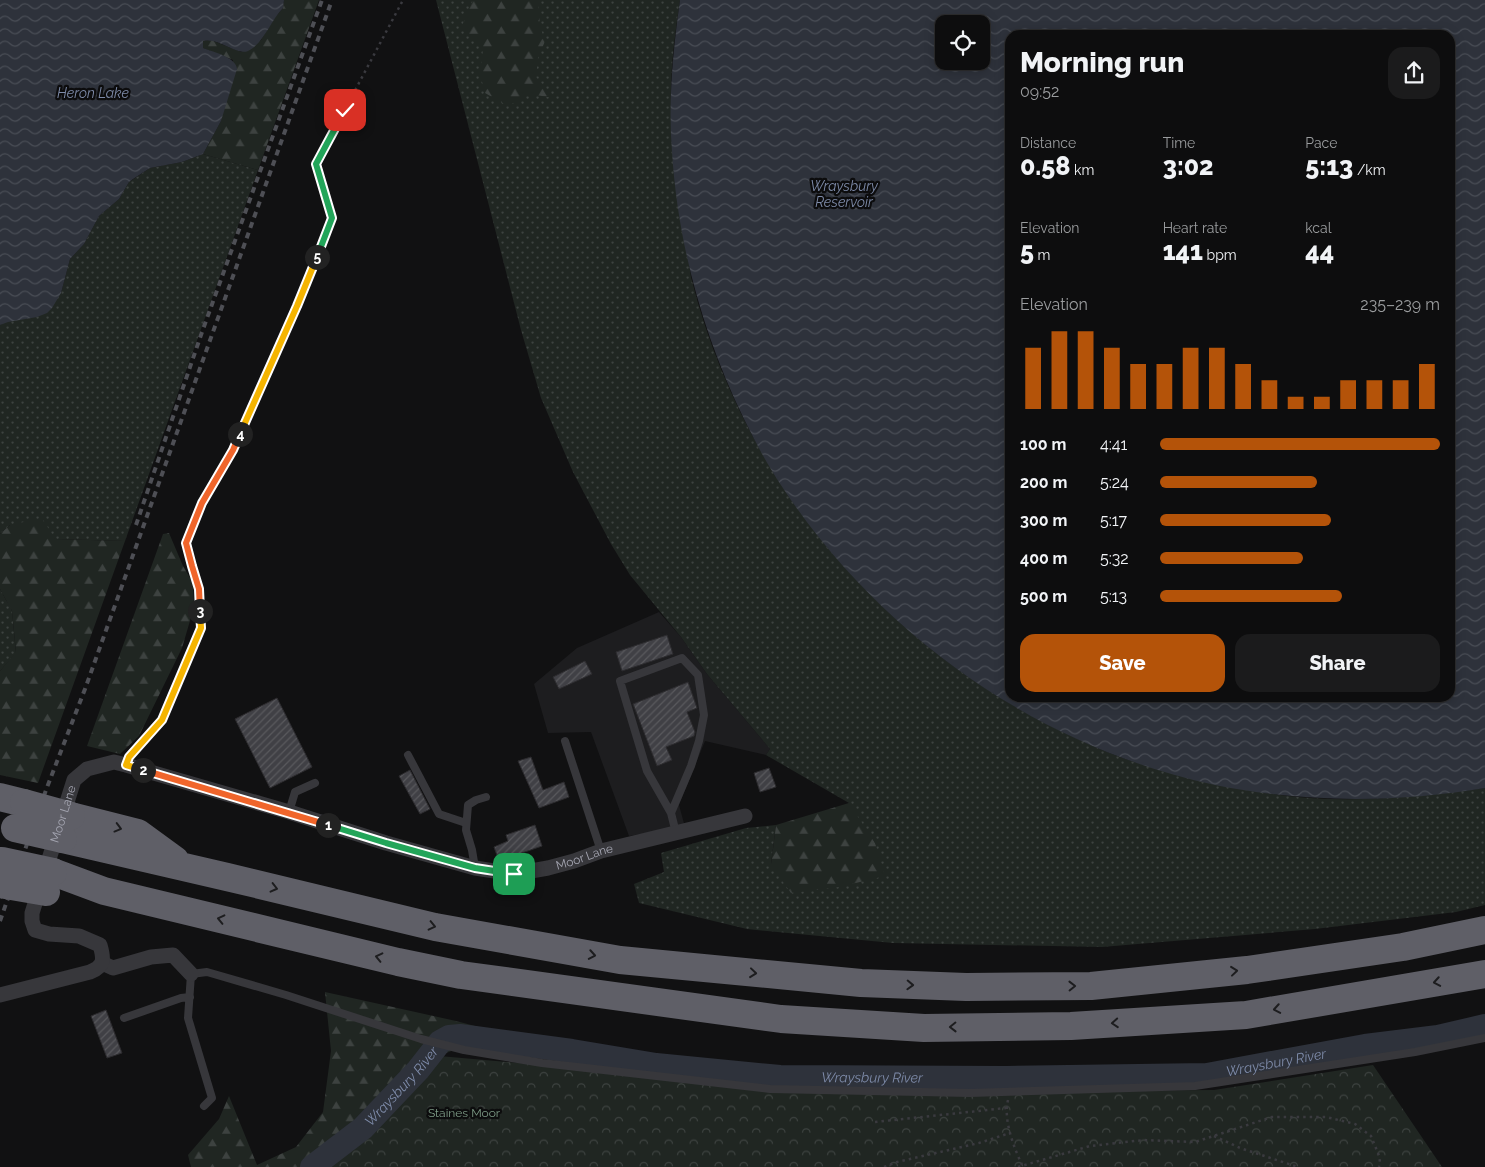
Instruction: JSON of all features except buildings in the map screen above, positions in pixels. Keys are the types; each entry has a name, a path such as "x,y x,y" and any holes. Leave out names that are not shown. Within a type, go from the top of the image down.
{"highway":[{"path":"12,800 67,827"},
{"path":"7,827 67,827 138,833 185,867 436,928 620,960 861,983 966,987 1091,986 1247,970 1403,947 1485,930"},
{"path":"1,869 49,882 104,891 398,962 461,974 781,1019 924,1028 1071,1026 1246,1014 1485,974"}],"street":[{"name":"Moor Lane","path":"102,963 104,958 100,945 79,936 49,934 35,930 32,921 32,913 74,780 87,768 114,762 475,868 514,874 574,861 601,851 745,816"},
{"path":"1,995 90,972 97,969 102,963 113,968 151,957 173,955 190,974"}],"lane":[{"path":"670,813 691,766 704,716 698,674 682,658 620,681 647,771 670,813 676,833"},
{"path":"565,741 601,851"},
{"path":"408,755 440,814 466,823"},
{"path":"289,812 296,792 315,783"},
{"path":"475,868 466,830 468,805 486,797"},
{"path":"204,1106 212,1098 188,1018 190,974 207,972 286,995 421,1039 464,1050 542,1063 770,1089 970,1093 1195,1086 1415,1052 1485,1038"},
{"path":"124,1018 180,998 190,997"}],"path":[{"path":"126,765 129,757 162,720 201,628 199,589 186,543 202,503 233,450 297,306 332,218 316,164 403,0"},
{"path":"1010,1091 1006,1108 1010,1133 1023,1166"},
{"path":"875,1122 1006,1108"},
{"path":"1018,1167 1090,1146 1144,1140 1195,1142 1272,1117 1326,1117 1355,1124 1372,1136 1380,1158 1379,1167"},
{"path":"884,1167 1010,1133"},
{"path":"1213,1136 1257,1154 1298,1167"}],"shaded area":[{"path":"659,612 681,637 707,674 770,749 766,755 705,741 679,805 685,827 629,836 591,732 548,733 534,684 577,648"}],"green space":[{"path":"284,0 319,0 258,170 203,154 221,121 233,60 203,48 203,41 211,40 241,52 261,40 283,8"},
{"path":"436,0 680,0 672,66 671,112 691,277 713,348 742,415 778,479 821,539 869,593 923,643 983,687 1005,700 1005,702 1009,702 1047,724 1085,742 1138,763 1177,774 1266,793 1306,798 1383,798 1485,788 1485,905 1456,912 1315,929 1102,947 893,943 747,929 639,903 634,884 664,872 661,853 746,828 776,825 771,864 849,803 766,755 770,749 707,674 681,637 630,575 611,544 573,472 541,398 521,330"},
{"path":"473,0 538,0 540,26 545,41 538,58 536,77 554,98 530,94 508,106 485,93 480,74 483,50 461,28"},
{"path":"203,154 258,170 125,541 55,539 10,525 0,534 0,325 61,293 70,259 84,244 99,216 119,199 129,182 150,168 182,162"},
{"path":"42,518 55,539 125,541 38,783 0,775 0,671 16,652 12,611 0,589 0,534 10,525"},
{"path":"169,533 183,566 193,583 194,607 182,648 139,736 120,754 87,746 163,534"},
{"path":"0,589 12,611 16,653 0,671"},
{"path":"849,803 875,843 885,876 839,887 791,893 771,865 776,825"},
{"path":"325,992 498,1032 439,1056 370,1134 326,1167 191,1167 188,1155 219,1119 229,1096 257,1165 296,1147 323,1112 331,1051"},
{"name":"Staines Moor","path":"439,1056 542,1065 787,1093 1214,1090 1373,1065 1442,1167 326,1167 370,1134"}],"water":[{"name":"Heron Lake","path":"0,0 284,0 283,8 259,43 248,51 244,52 215,42 203,41 203,48 233,61 237,69 221,121 203,154 182,162 150,168 129,182 119,199 99,216 84,244 70,259 61,293 52,308 47,313 37,317 0,325"},
{"name":"Wraysbury Reservoir","path":"680,0 1485,0 1485,788 1418,796 1350,799 1282,795 1215,785 1148,767 1083,742 1008,702 1455,702 1455,30 1005,30 1005,700 962,673 907,630 857,581 812,528 761,452 729,387 716,355 695,289 680,221 675,187 671,133 672,76"}],"waterway":[{"name":"Wraysbury River","path":"312,1167 363,1128 418,1070 440,1042 449,1037 460,1036 572,1051 656,1065 780,1077 1006,1078 1207,1075 1365,1046 1438,1037 1485,1026"}],"railway":[{"path":"136,525 202,332 322,0"},
{"path":"0,921 332,0"},
{"path":"0,898 10,872"}],"route":[{"path":"345,110 316,164 332,218 297,306 233,450 202,503 186,543 199,589 201,628 162,720 129,757 126,765 289,812 430,856 475,868 514,874"}]}
